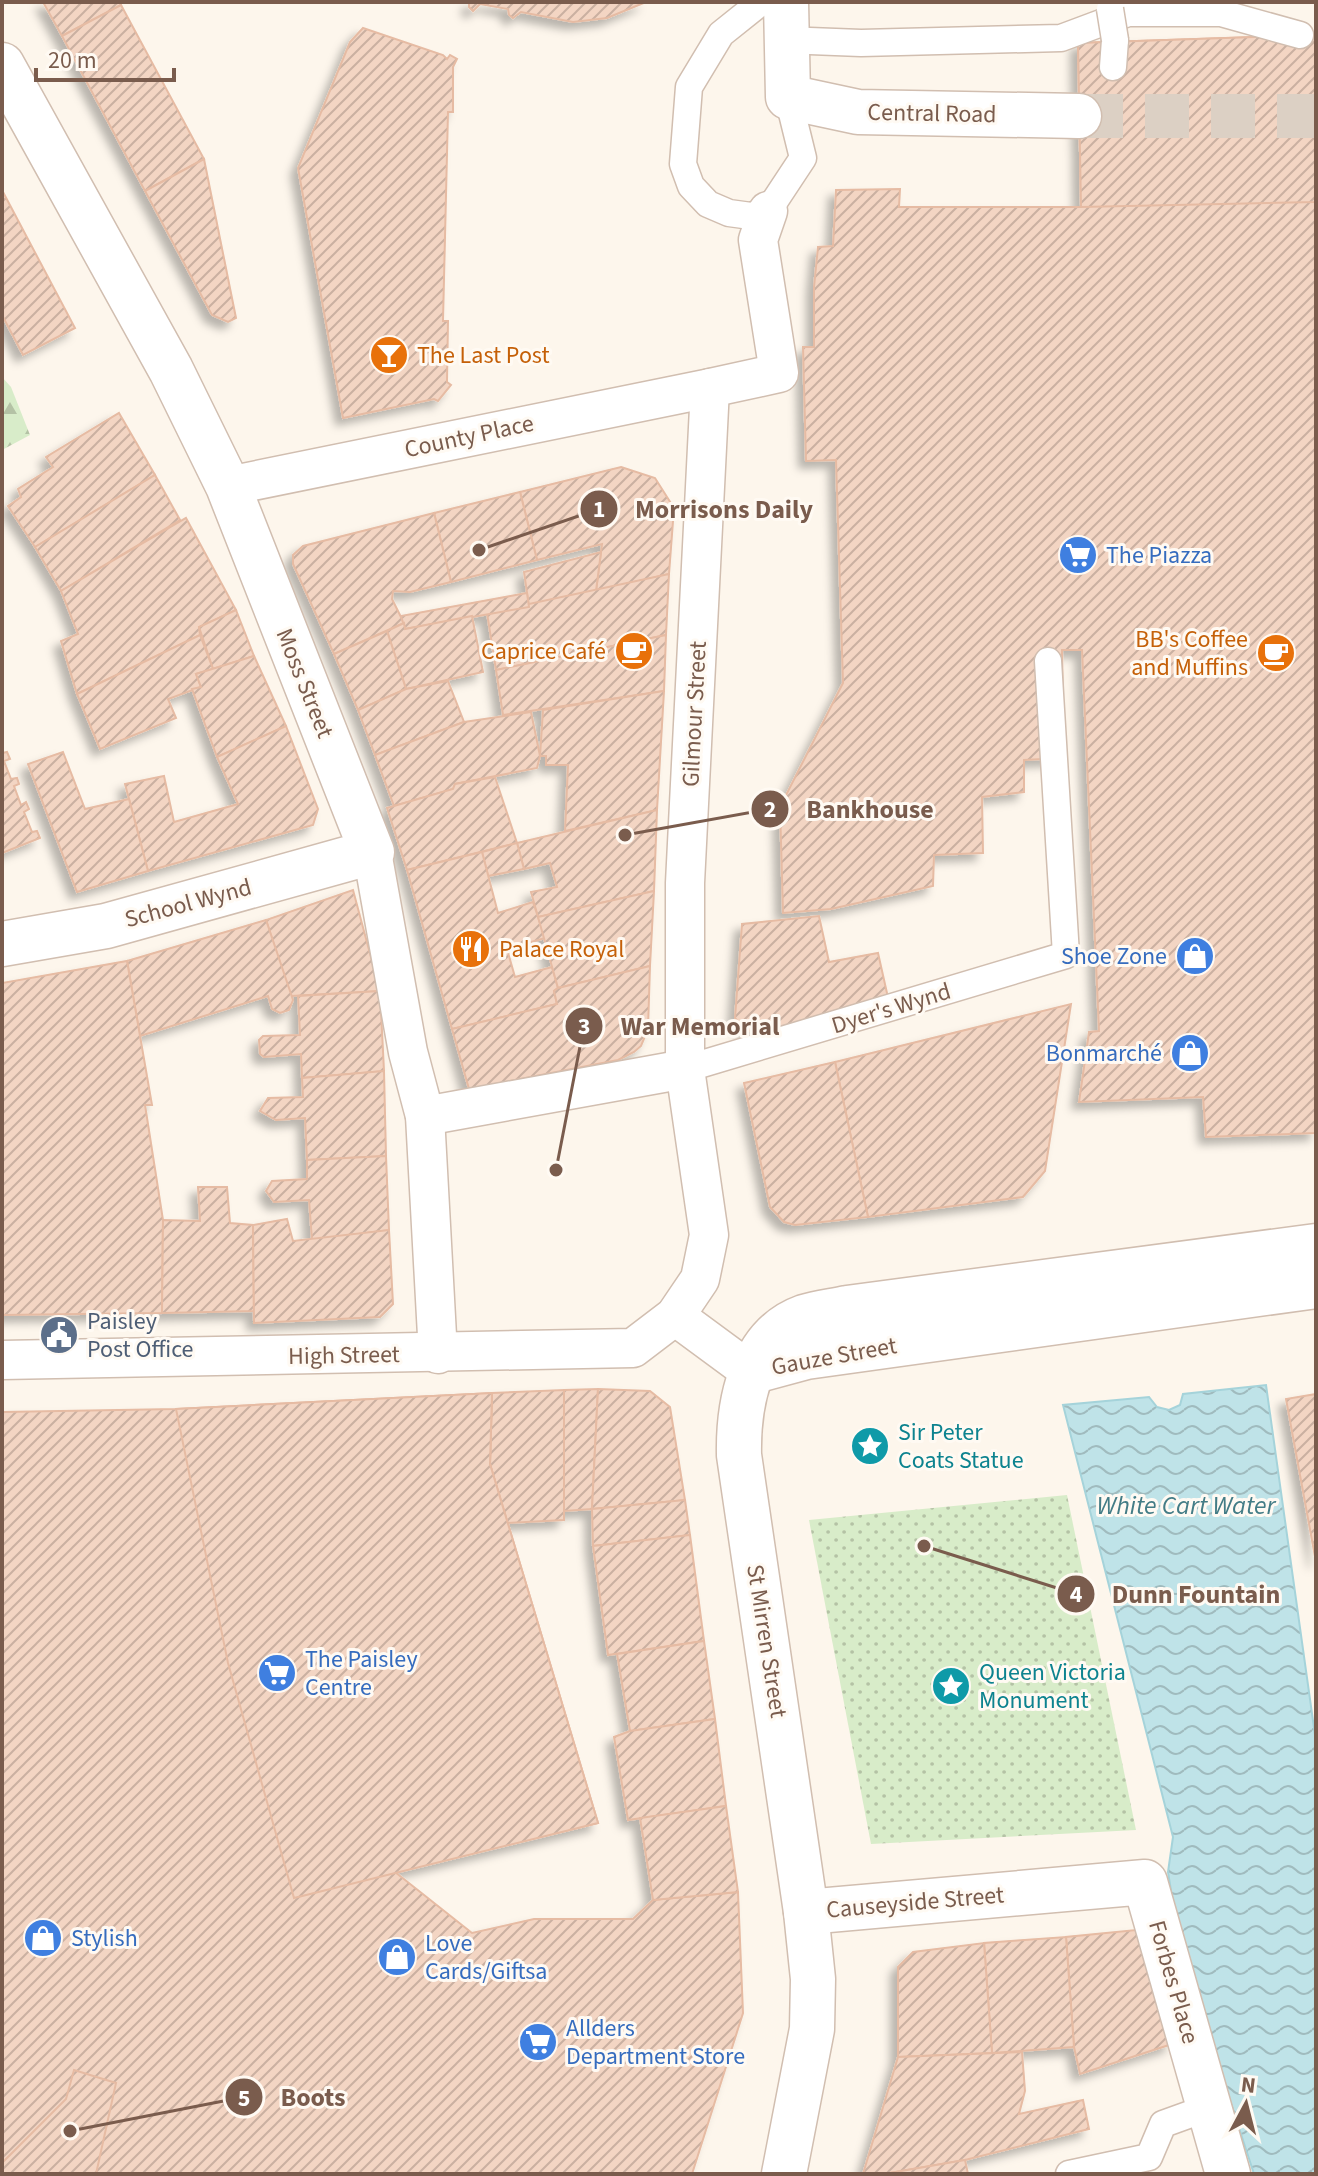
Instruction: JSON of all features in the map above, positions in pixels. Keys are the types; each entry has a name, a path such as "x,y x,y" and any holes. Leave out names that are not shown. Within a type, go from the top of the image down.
{"street":[{"path":"785,21 788,97"},
{"name":"Moss Street","path":"2,65 171,370 228,486 372,852 408,1052 425,1116 438,1354"},
{"name":"Central Road","path":"788,97 858,112 1079,116"},
{"path":"710,388 779,373 758,240 768,211"},
{"name":"County Place","path":"228,486 710,388"},
{"name":"Gilmour Street","path":"675,1316 700,1279 709,1235 685,1069 685,883 710,388"},
{"name":"School Wynd","path":"2,944 106,926 372,852"},
{"name":"Dyer's Wynd","path":"425,1116 685,1069"},
{"name":"Gauze Street","path":"751,1372 779,1332 802,1318 847,1308 1316,1246"},
{"name":"Gauze Street","path":"751,1372 806,1357 1316,1286"},
{"path":"675,1316 751,1372"},
{"name":"High Street","path":"2,1360 633,1348 675,1316"},
{"name":"St Mirren Street","path":"751,1372 741,1398 739,1455 806,1912"},
{"name":"Causeyside Street","path":"784,2174 812,2029 813,1979 806,1912 1145,1882"},
{"name":"Forbes Place","path":"1145,1882 1228,2174"}],"lane":[{"path":"761,2 721,34 689,87 682,152 691,186 708,204 729,213 751,216 768,211 803,158 788,97"},
{"path":"1113,67 1115,40 1110,9 1207,2"},
{"path":"785,21 861,43 1061,38 1128,13 1221,13 1300,35"},
{"name":"Dyer's Wynd","path":"685,1069 1066,955 1048,661"},
{"path":"1069,2174 1149,2157 1163,2124 1210,2107"}],"green space":[{"path":"2,377 11,387 30,435 2,450"},
{"path":"1067,1495 1136,1830 871,1844 809,1520"}],"water":[{"name":"White Cart Water","path":"1266,1385 1316,1742 1316,2174 1254,2174 1180,1947 1168,1872 1173,1837 1063,1405 1149,1397 1157,1407 1169,1410 1180,1405 1183,1394"}],"building":[{"path":"43,2 119,2 121,5 62,36"},
{"path":"469,2 646,2 607,18 573,22 521,12 513,18 508,9 480,4 473,11"},
{"path":"121,5 204,159 145,191 62,36"},
{"path":"363,28 447,59 450,55 457,59 453,67 453,112 448,112 443,321 448,321 447,382 451,385 438,401 434,399 343,418 298,168 350,42"},
{"name":"The Piazza","path":"1316,35 1316,1133 1206,1137 1203,1097 1079,1102 1089,1032 1099,1031 1082,650 1062,650 1064,758 1024,760 1024,792 982,797 983,853 934,855 933,886 831,909 783,913 780,807 843,683 836,460 806,461 803,347 814,347 818,247 833,246 836,190 900,189 899,207 1081,207 1078,43"},
{"path":"1316,35 1316,202 1081,207 1078,43"},
{"path":"204,159 236,318 228,322 212,315 145,191"},
{"path":"3,192 75,328 23,355 2,315"},
{"path":"119,413 155,475 35,547 8,506 21,497 18,489 53,467 46,457"},
{"path":"621,467 655,478 674,508 669,574 596,591 602,544 537,560 520,492"},
{"path":"155,475 180,520 61,591 35,547"},
{"path":"520,492 537,560 451,582 434,513"},
{"path":"434,513 451,582 410,592 393,591 392,599 404,623 334,654 293,564 293,555 303,546"},
{"path":"186,518 236,610 199,627 200,635 77,694 61,641 78,634 61,591"},
{"path":"601,552 596,591 529,607 524,572"},
{"path":"669,574 666,635 496,670 487,613"},
{"path":"527,593 529,607 405,629 401,616"},
{"path":"236,610 254,656 213,669 199,627"},
{"path":"472,616 483,672 406,689 387,631 404,623 405,629"},
{"path":"387,631 406,689 358,710 334,654"},
{"path":"200,635 213,669 196,674 201,687 168,699 176,718 100,749 77,694"},
{"path":"666,635 664,691 503,715 496,670"},
{"path":"254,656 286,726 217,757 192,689 201,687 196,674"},
{"path":"448,681 464,722 375,755 358,710 406,689"},
{"path":"664,691 657,810 565,831 568,765 546,765 546,756 540,756 543,710"},
{"path":"531,712 540,756 537,768 455,784 453,789 394,806 375,755 464,722"},
{"path":"286,726 318,809 313,825 148,871 125,784 164,776 174,822 238,804 217,757"},
{"path":"7,752 10,759 4,761 11,779 17,778 19,784 14,786 21,805 26,802 29,809 24,812 32,832 37,831 40,838 2,853 2,753"},
{"path":"63,752 85,809 129,799 148,871 77,892 28,764"},
{"path":"495,777 517,843 407,870 387,808 453,789 455,784"},
{"path":"657,810 654,891 538,917 531,892 557,887 550,863 524,869 517,843"},
{"path":"517,843 524,869 488,876 482,852"},
{"path":"482,852 498,913 533,902 545,938 507,949 515,977 552,967 558,988 554,991 557,1004 452,1029 407,870"},
{"path":"353,890 380,991 291,996 266,920"},
{"path":"654,891 650,966 558,988 538,917"},
{"path":"819,916 829,962 878,953 889,1002 758,1034 744,1029 735,1018 742,924"},
{"path":"266,920 293,1000 289,1010 280,1013 272,1009 268,996 140,1036 127,961"},
{"path":"127,961 152,1105 145,1105 163,1220 162,1313 2,1315 2,983"},
{"path":"650,966 648,1029 641,1046 634,1052 618,1060 469,1089 452,1029 557,1004 554,991 558,988"},
{"path":"380,991 384,1071 302,1078 301,1054 264,1057 260,1054 259,1040 263,1036 300,1035 298,996"},
{"path":"1071,1004 1045,1171 1023,1197 868,1217 835,1062"},
{"path":"835,1062 868,1217 795,1225 784,1222 770,1207 744,1083"},
{"path":"384,1071 386,1156 307,1160 305,1118 276,1120 260,1111 268,1098 303,1097 302,1078"},
{"path":"386,1156 389,1230 312,1240 309,1200 274,1202 266,1191 272,1181 307,1179 307,1160"},
{"path":"198,1187 227,1187 230,1223 253,1225 254,1311 162,1313 163,1220 200,1221"},
{"path":"287,1219 293,1241 389,1230 393,1304 380,1317 254,1323 253,1225"},
{"path":"598,1389 592,1509 564,1511 564,1390"},
{"path":"598,1389 650,1391 670,1407 685,1500 592,1509"},
{"path":"564,1390 564,1520 507,1523 490,1464 492,1393"},
{"name":"The Paisley Centre","path":"492,1393 490,1464 598,1823 395,1872 472,1933 534,1919 633,1919 653,1900 738,1892 743,2013 692,2174 2,2174 2,1412 176,1409"},
{"path":"492,1393 490,1464 598,1823 294,1898 228,1663 176,1409"},
{"path":"1316,1394 1316,1562 1286,1399"},
{"path":"685,1500 690,1535 593,1546 592,1509"},
{"path":"690,1535 704,1641 608,1655 593,1546"},
{"path":"704,1641 715,1719 630,1731 617,1654"},
{"path":"715,1719 726,1806 628,1820 614,1737 630,1731"},
{"path":"726,1806 738,1892 653,1900 640,1818"},
{"path":"1136,1930 1172,2044 1080,2074 1074,2047 1066,1937"},
{"path":"1066,1937 1074,2047 992,2053 984,1943"},
{"path":"984,1943 992,2053 898,2057 898,1967 913,1952"},
{"path":"1022,2052 1025,2091 1019,2114 1083,2100 1089,2129 965,2160 884,2174 863,2174 898,2057"},
{"path":"74,2070 116,2083 96,2174 2,2174 2,2163 66,2099"},
{"path":"965,2160 968,2174 884,2174"}],"tunnel":[{"path":"1079,116 1316,116"}],"place":[{"name":"The Last Post","path":"389,355"},
{"name":"Morrisons Daily","path":"479,550"},
{"name":"The Piazza","path":"1078,555"},
{"name":"Caprice Café","path":"634,651"},
{"name":"BB's Coffee and Muffins","path":"1276,653"},
{"name":"Bankhouse","path":"625,835"},
{"name":"Palace Royal","path":"471,949"},
{"name":"Shoe Zone","path":"1195,956"},
{"name":"Bonmarché","path":"1190,1053"},
{"name":"War Memorial","path":"556,1170"},
{"name":"Paisley Post Office","path":"59,1335"},
{"name":"Sir Peter Coats Statue","path":"870,1446"},
{"name":"Dunn Fountain","path":"924,1546"},
{"name":"The Paisley Centre","path":"277,1673"},
{"name":"Queen Victoria Monument","path":"951,1686"},
{"name":"Stylish","path":"43,1938"},
{"name":"Love Cards/Giftsa","path":"397,1957"},
{"name":"Allders Department Store","path":"538,2042"},
{"name":"Boots","path":"70,2131"}]}
